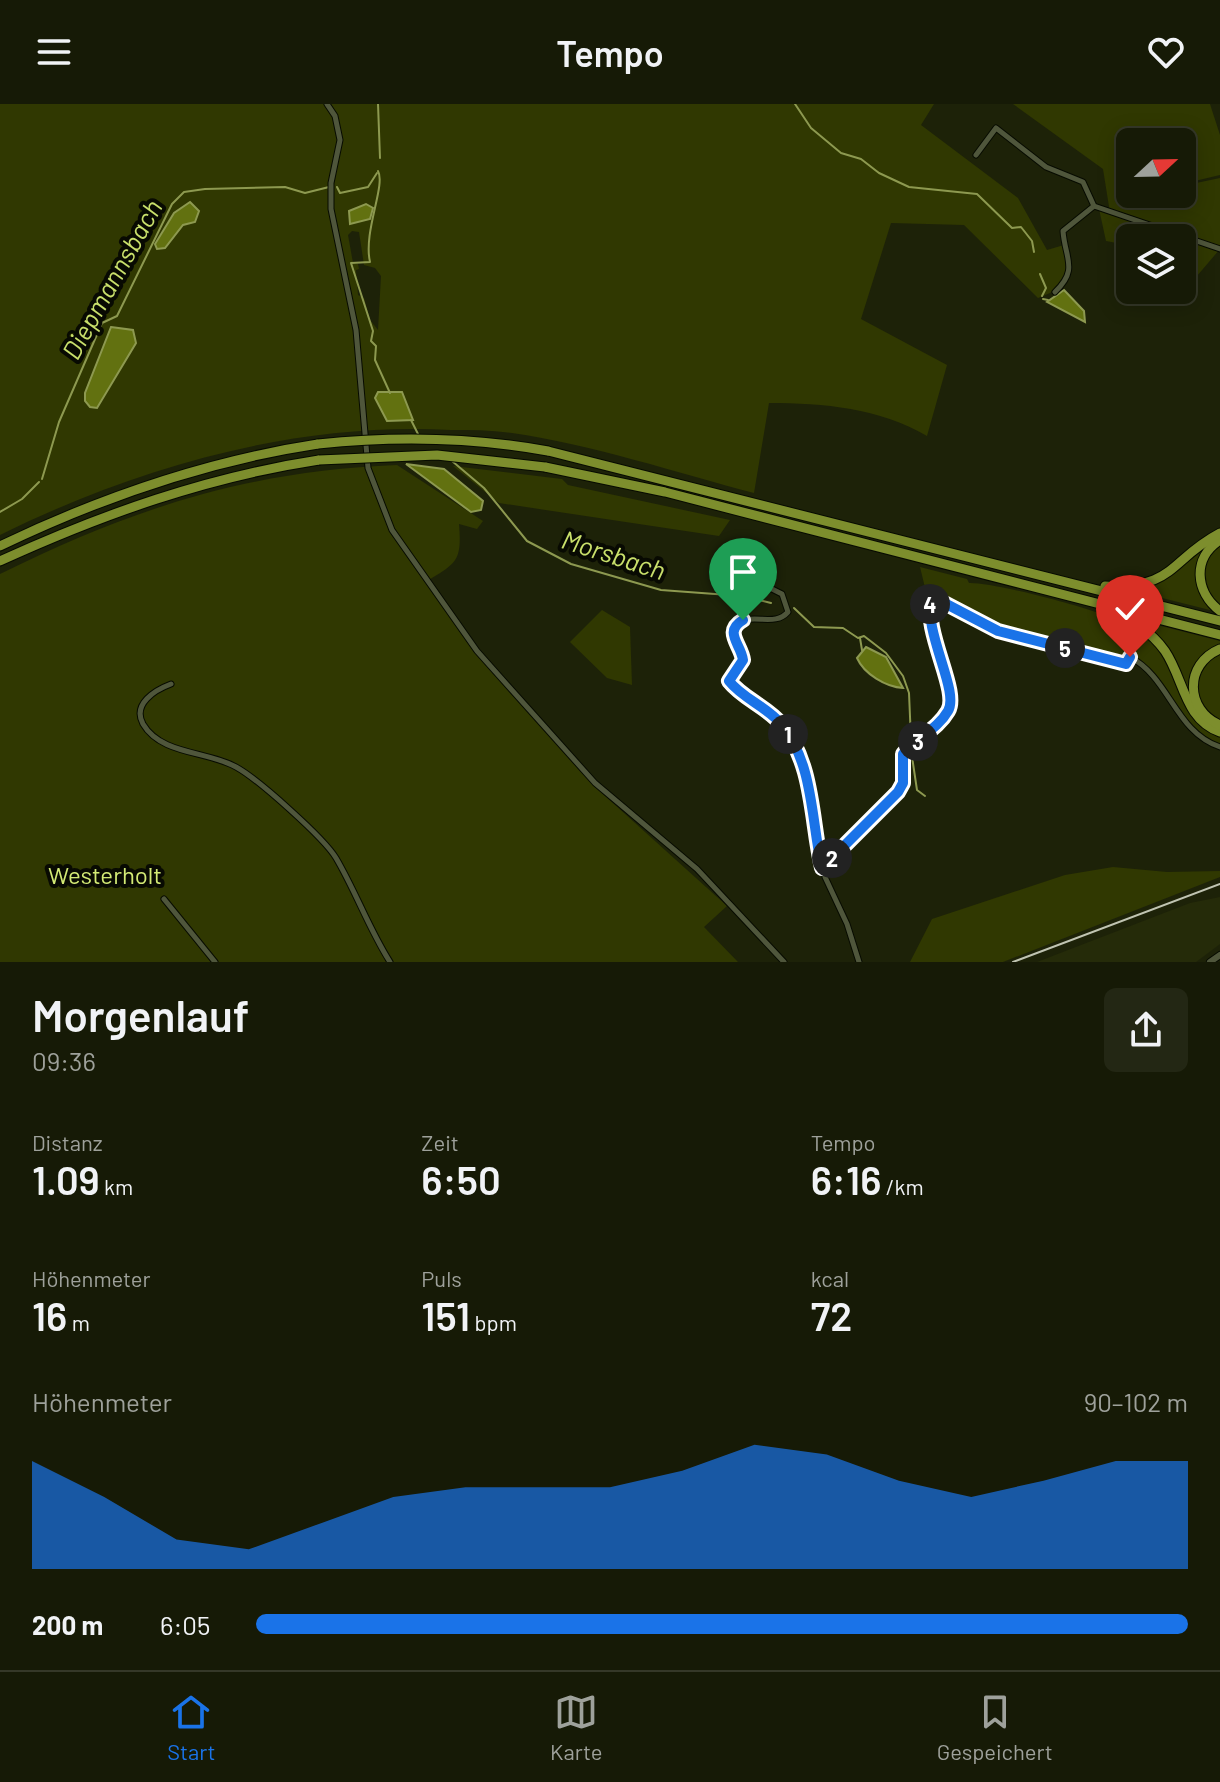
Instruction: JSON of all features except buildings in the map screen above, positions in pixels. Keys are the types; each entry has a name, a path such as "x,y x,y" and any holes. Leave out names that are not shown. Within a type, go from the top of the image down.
{"highway":[{"path":"0,546 169,477 263,452 387,438 461,439 548,451 1220,621"},
{"path":"0,561 154,499 241,474 319,460 437,455 545,467 665,492 1220,635"},
{"path":"1084,586 1133,587 1155,581 1220,533"},
{"path":"1220,540 1205,555 1200,577 1207,598 1220,611"},
{"path":"1088,601 1130,620 1151,635 1169,658 1194,713 1220,732"},
{"path":"1220,649 1199,664 1193,687 1199,709 1220,725"}],"street":[{"path":"327,104 335,116 340,146 330,198 356,330 368,468 392,530 477,651 595,783 697,869 784,962"},
{"path":"976,155 996,128 1046,167 1083,182 1094,206 1220,249"},
{"path":"1055,292 1066,281 1070,268 1063,231 1094,206"},
{"path":"760,583 782,594 788,612 778,619 745,619 735,625 733,636 743,660 729,679 773,716 789,735 814,804 822,868 847,924 859,962"},
{"path":"822,868 898,792 903,783 903,754 935,728 949,709 952,696 932,638 930,598 934,596 998,631 1126,664 1130,657 1151,673 1190,728 1220,747"},
{"path":"171,684 151,694 142,708 141,718 149,732 170,746 238,768 321,839 336,858 390,962"},
{"path":"164,899 215,962"},
{"path":"1210,962 1220,955"}],"shaded area":[{"path":"190,202 199,211 195,222 183,225 165,248 157,249 155,244 174,213"},
{"path":"366,204 373,208 370,219 350,224 349,211"},
{"path":"1064,290 1084,311 1085,322 1047,302"},
{"path":"111,327 133,330 136,343 97,408 90,407 85,401 85,393"},
{"path":"378,392 402,392 413,420 387,421 375,398"},
{"path":"406,464 444,469 483,501 481,510 471,512"},
{"path":"866,647 886,657 903,688 883,682 865,669 857,658"},
{"path":"1220,897 1220,944 1196,962 1037,962 1190,903"}],"green space":[{"path":"0,104 934,104 921,125 1018,198 1047,250 1064,245 1068,259 1066,279 1050,293 1038,298 964,225 891,223 861,319 947,365 927,436 890,419 851,409 769,403 754,493 542,438 489,431 393,429 334,433 277,442 163,469 53,510 0,535","holes":["364,206 370,219 350,223 349,211","352,231 359,232 364,265 375,268 381,276 378,330 370,320 364,298 358,295 356,270 359,269 358,264 353,263 348,235"]},
{"path":"1013,104 1210,104 1220,135 1220,175 1196,181 1196,128 1116,128 1116,208 1196,208 1196,183 1220,178 1220,249 1196,277 1196,224 1116,224 1116,243 1106,241 1099,209 1110,213 1103,169"},
{"name":"Westerholt","path":"397,465 483,521 477,529 459,524 459,546 455,560 427,581 476,652 604,795 727,906 704,927 738,962 0,962 0,574 97,530 192,497 291,475"},
{"path":"453,466 562,479 568,485 730,520 719,536 499,503"},
{"path":"1220,542 1220,608 1205,592 1203,564"},
{"path":"1208,543 1197,572 1218,612 1130,590 1164,580"},
{"path":"920,567 967,579 969,583 1060,601 1113,618 1144,633 1157,648 1185,701 1220,735 1220,745 1193,727 1141,663 1128,653 1123,661 998,630 934,593 928,600"},
{"path":"602,610 630,627 632,685 607,678 570,642"},
{"path":"1138,620 1220,641 1220,646 1195,667 1201,718 1176,667"},
{"path":"1220,652 1220,722 1203,706 1198,687 1204,668"},
{"path":"1113,867 1167,872 1220,871 1220,877 1003,962 910,962 932,919 1065,875"}],"waterway":[{"name":"Morsbach","path":"378,104 380,158"},
{"path":"795,104 811,128 841,153 861,159 879,173 909,187 977,194 1012,228 1021,227 1032,241 1034,252"},
{"name":"Morsbach","path":"378,171 379,187 369,237 370,262 351,263 373,331 371,341 376,346 375,360 390,393"},
{"name":"Diepmannsbach","path":"337,187 340,193 368,187 377,173"},
{"name":"Diepmannsbach","path":"42,479 59,422 102,323 117,316 172,204 184,192 205,189 285,187 305,193 329,187"},
{"path":"1040,274 1046,288 1042,296"},
{"path":"1043,299 1048,300"},
{"name":"Morsbach","path":"411,420 419,436"},
{"name":"Morsbach","path":"452,461 484,488 527,541 571,564 661,590 742,596 771,603"},
{"name":"Diepmannsbach","path":"0,512 22,499 39,482"},
{"name":"Morsbach","path":"794,608 814,627 843,628 858,638 864,636 886,653 903,676 909,693 911,740 908,745"},
{"name":"Morsbach","path":"860,638 862,650"},
{"name":"Morsbach","path":"911,750 917,790 925,796"}],"railway":[{"path":"1013,962 1220,884"}],"route":[{"path":"743,620 735,625 733,633 743,654 743,663 729,681 773,716 789,735 814,804 822,868 902,787 903,754 936,727 951,706 950,687 932,638 931,596 998,631 1126,664 1130,657"}]}
